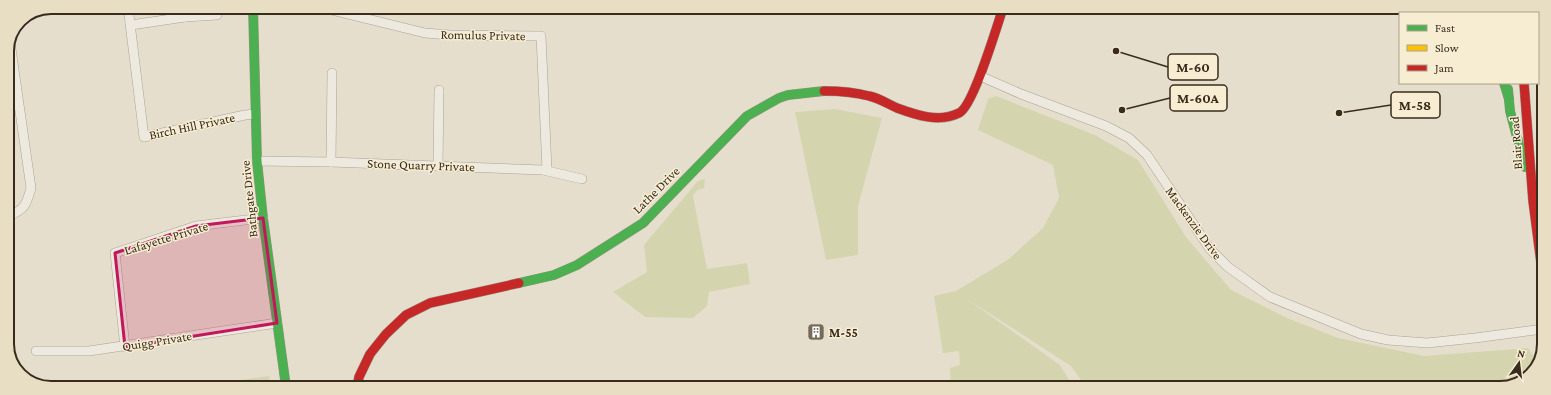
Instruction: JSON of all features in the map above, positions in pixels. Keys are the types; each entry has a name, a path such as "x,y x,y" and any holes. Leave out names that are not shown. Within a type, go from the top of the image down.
{"street":[{"name":"Birch Hill Private","path":"129,14 144,137 245,115 256,114"},
{"name":"Bathgate Drive","path":"253,14 257,161 263,218 285,381"},
{"name":"Romulus Private","path":"348,14 425,33 450,35 541,36 547,170"},
{"path":"980,76 1001,14"},
{"path":"131,25 185,17 217,15"},
{"path":"14,70 31,188 27,203 20,212 14,215"},
{"path":"331,162 332,73"},
{"name":"Lathe Drive","path":"358,381 370,354 386,334 406,315 430,303 554,275 577,266 643,223 747,116 779,98 788,95 818,91 844,91 870,96 897,108 921,116 944,118 952,117 960,113 965,107 980,76"},
{"name":"Mackenzie Drive","path":"980,76 1027,96 1106,126 1129,138 1147,155 1210,249 1228,267 1270,297 1361,334 1388,340 1427,343 1537,330"},
{"path":"1504,84 1509,99"},
{"name":"Blair Road","path":"1507,84 1510,111 1533,201"},
{"name":"Blair Road","path":"1524,84 1533,201 1537,232"},
{"path":"438,166 439,90"},
{"name":"Stone Quarry Private","path":"257,161 331,162 547,170 582,179"},
{"name":"Lafayette Private","path":"125,347 115,253 196,226 263,218"},
{"name":"Quigg Private","path":"36,351 89,351 125,347 277,323"}],"highlighted area":[{"path":"263,218 277,323 125,347 115,253 196,226"}],"green space":[{"path":"996,96 1095,135 1138,160 1186,237 1231,290 1287,318 1338,338 1424,356 1528,348 1534,357 1532,363 1521,375 1500,381 1082,381 1071,366 967,299 1060,365 1070,381 951,381 950,368 960,365 959,351 943,353 934,296 956,291 1009,259 1043,228 1059,198 1053,165 978,130 988,99"},
{"path":"835,109 882,118 858,206 858,255 826,260 795,112"},
{"path":"705,179 704,188 697,190 693,196 707,269 747,263 750,284 709,292 707,306 693,318 645,317 613,292 647,272 644,245 698,181"},
{"path":"269,376 270,381 234,381"}],"traffic: fast":[{"path":"253,14 257,161 263,218 285,381"},
{"path":"1504,84 1509,99"},
{"path":"1508,89 1510,111 1525,167"},
{"path":"519,283 554,275 577,265 643,223 747,116 779,98 788,95 824,91"}],"traffic: jam":[{"path":"824,91 846,92 869,96 904,111 928,117 944,117 959,113 965,108 971,97 1001,14"},
{"path":"1524,84 1533,201 1537,232"},
{"path":"358,381 370,354 386,334 406,315 430,303 519,283"}],"place":[{"name":"M-60","path":"1116,51"},
{"name":"M-60A","path":"1122,110"},
{"name":"M-58","path":"1339,113"},
{"name":"M-55","path":"816,332"}]}
